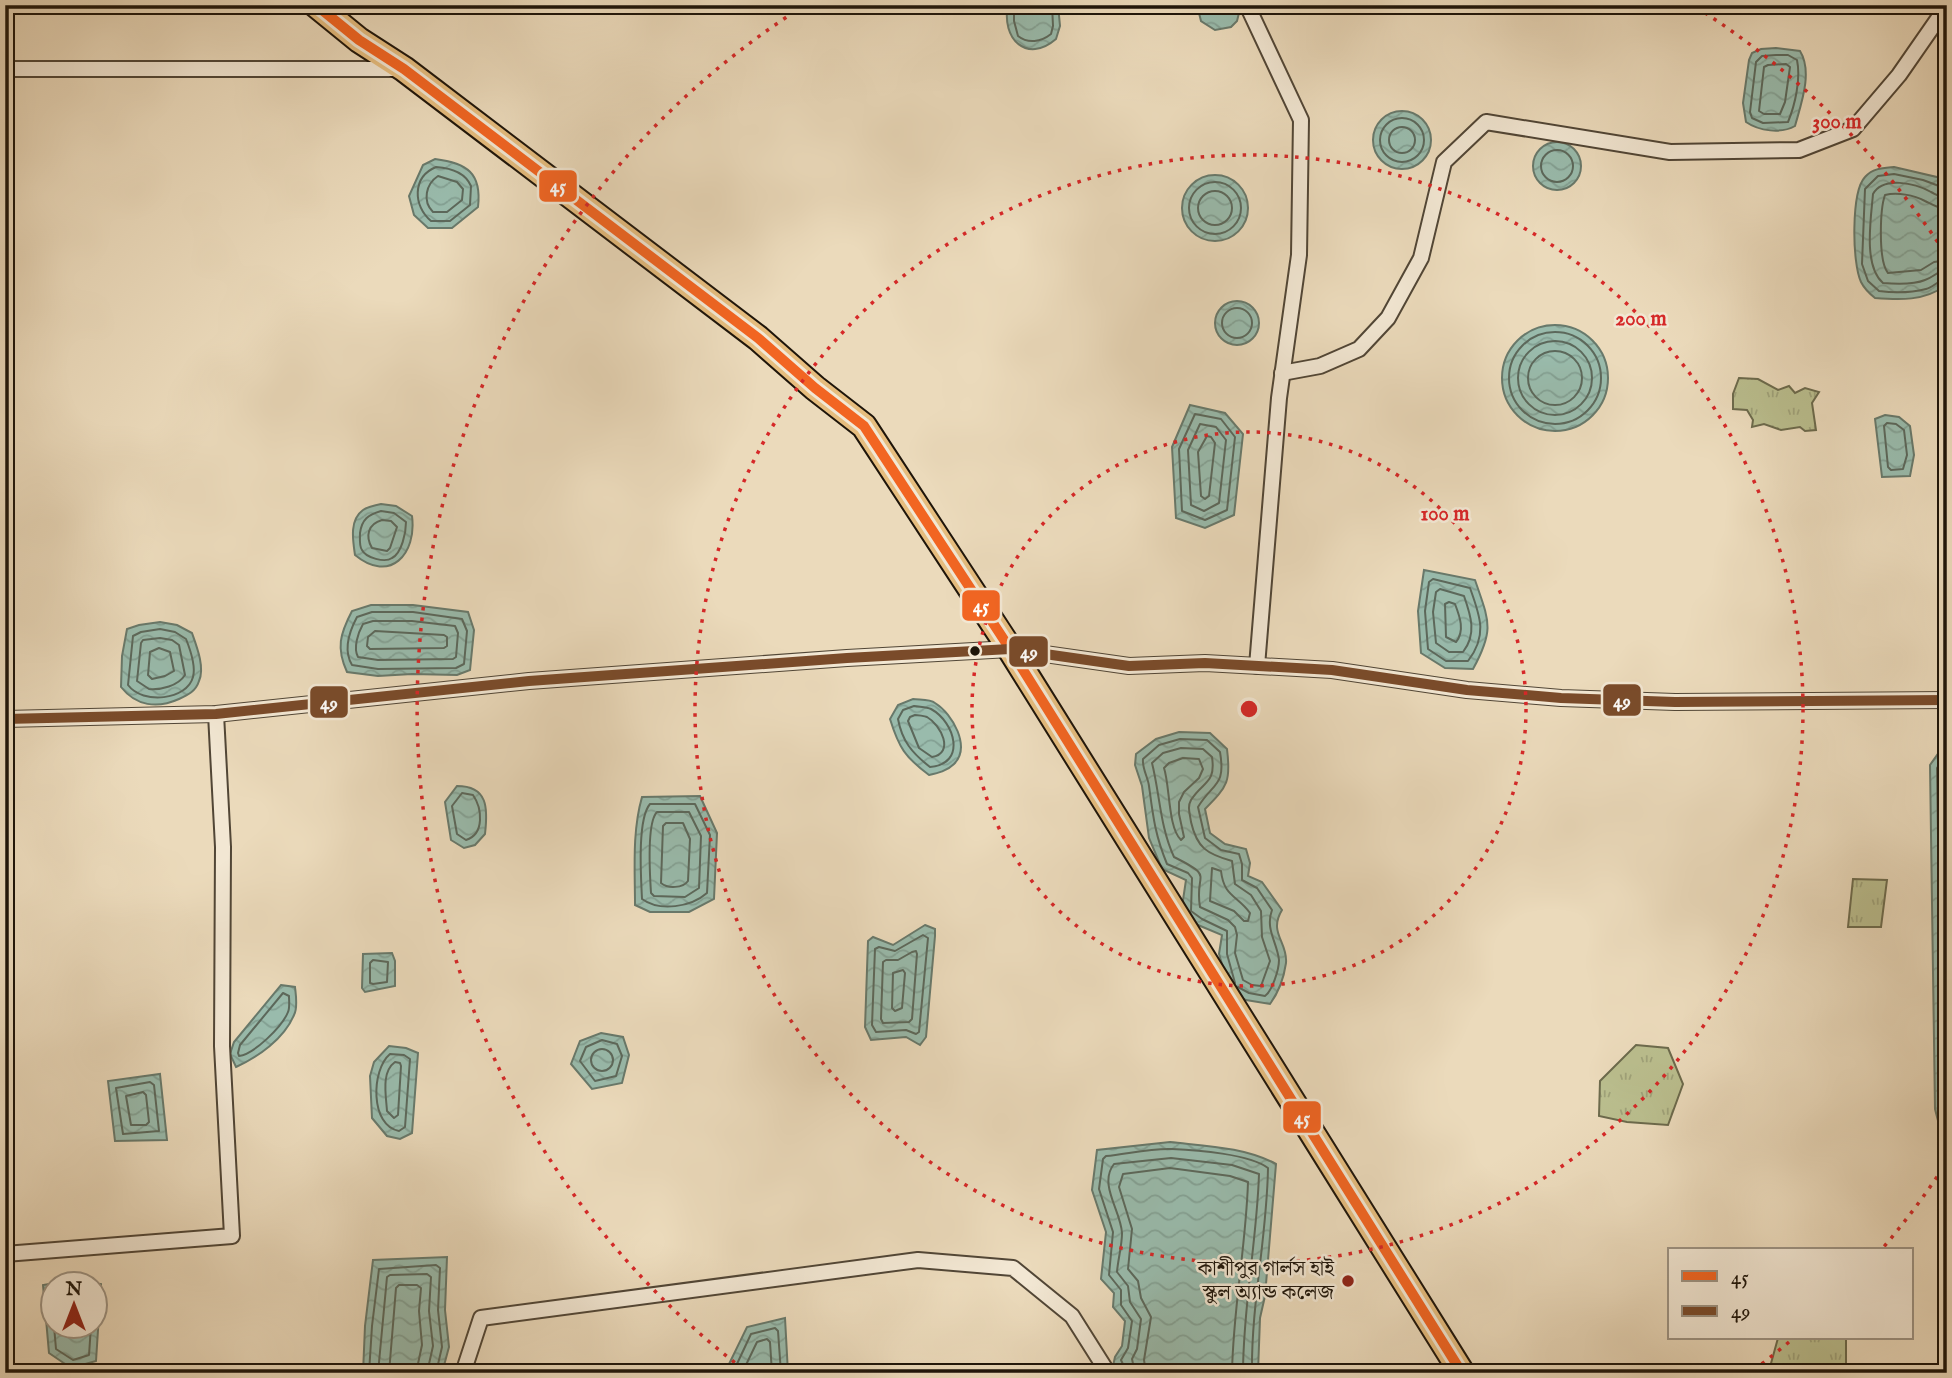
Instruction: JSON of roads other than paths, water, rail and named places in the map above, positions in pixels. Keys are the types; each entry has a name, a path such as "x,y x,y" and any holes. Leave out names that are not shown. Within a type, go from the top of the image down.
{"highway":[{"path":"316,5 758,338 864,426 1010,649 1462,1373"}],"street":[{"path":"1247,5 1301,120 1299,255 1282,373 1257,666"},
{"path":"1282,373 1320,366 1359,349 1388,318 1421,258 1444,162 1486,122 1670,152 1798,150 1853,129 1899,75 1947,6"},
{"path":"5,69 404,69"},
{"path":"5,719 216,714 529,681 1010,649 1129,666 1205,663 1332,670 1466,690 1561,698 1675,702 1947,700"},
{"path":"5,1254 232,1236 222,1046 223,847 216,714"},
{"path":"463,1373 481,1318 918,1260 1013,1268 1072,1316 1108,1373"}],"water":[{"path":"1008,5 1058,5 1060,26 1056,39 1035,49 1018,44 1008,28"},
{"path":"1197,5 1241,5 1237,21 1231,27 1215,30 1201,21"},
{"path":"1607,5 1643,5 1635,12 1625,14 1616,12"},
{"path":"1776,48 1800,51 1806,68 1803,98 1795,126 1777,131 1746,122 1743,103 1752,53"},
{"path":"1402,111 1413,113 1426,124 1431,140 1429,151 1418,164 1402,169 1391,167 1378,156 1373,140 1375,129 1386,116"},
{"path":"1557,142 1574,149 1581,166 1574,183 1557,190 1540,183 1533,166 1540,149"},
{"path":"435,159 464,167 475,178 477,186 478,207 452,228 428,228 414,215 409,196 423,165"},
{"path":"1894,167 1941,178 1947,186 1945,286 1912,298 1875,298 1867,291 1858,273 1854,228 1857,197 1860,185 1871,172"},
{"path":"1209,175 1221,175 1233,180 1243,190 1248,208 1246,221 1233,236 1221,241 1209,241 1197,236 1187,226 1182,214 1182,202 1187,190 1197,180"},
{"path":"1237,301 1252,308 1259,323 1252,338 1237,345 1222,338 1215,323 1222,308"},
{"path":"1555,325 1575,329 1593,340 1604,358 1608,378 1604,398 1593,416 1575,427 1555,431 1535,427 1517,416 1506,398 1502,378 1506,358 1517,340 1535,329"},
{"path":"1190,405 1225,413 1243,434 1234,515 1205,528 1176,518 1172,447"},
{"path":"1885,415 1899,417 1910,426 1914,455 1910,476 1882,477 1875,419"},
{"path":"381,504 396,506 412,516 412,530 410,542 398,561 379,566 355,555 353,531 356,519 363,510"},
{"path":"1424,570 1475,580 1488,625 1485,644 1473,669 1445,668 1421,653 1418,611"},
{"path":"371,605 413,605 468,612 474,630 470,670 457,675 378,676 347,672 341,656 345,627 352,611"},
{"path":"160,622 177,625 192,633 200,657 201,676 196,687 186,696 155,705 140,702 121,687 122,656 127,629"},
{"path":"913,699 935,703 948,715 958,731 961,749 959,757 945,770 929,775 908,757 897,737 890,719 898,705"},
{"path":"1179,732 1210,733 1227,749 1226,782 1205,809 1210,833 1225,844 1246,849 1250,863 1248,876 1262,882 1282,910 1277,925 1286,963 1280,985 1270,1004 1246,1000 1230,991 1219,954 1222,935 1198,925 1184,915 1186,880 1162,869 1149,838 1142,786 1135,765 1136,754 1156,739"},
{"path":"1947,741 1947,1144 1944,1144 1935,1109 1930,765"},
{"path":"457,786 475,790 484,800 486,807 485,834 475,845 464,848 451,840 445,802"},
{"path":"700,796 717,833 714,899 689,912 650,912 635,905 635,837 642,797"},
{"path":"925,925 935,929 926,1037 920,1045 906,1037 871,1040 865,1027 868,941 873,937 893,945"},
{"path":"392,953 395,961 395,986 365,992 362,988 363,954"},
{"path":"281,985 295,987 296,1009 290,1024 270,1046 236,1067 230,1054 234,1042"},
{"path":"601,1033 623,1037 629,1055 622,1083 592,1089 571,1064 580,1041"},
{"path":"389,1046 418,1053 412,1133 400,1139 387,1136 372,1118 370,1076 374,1062"},
{"path":"160,1074 167,1140 115,1141 108,1081"},
{"path":"1170,1142 1238,1151 1276,1164 1265,1296 1260,1318 1258,1373 1160,1373 1124,1370 1113,1366 1122,1346 1125,1321 1113,1307 1114,1293 1101,1279 1106,1232 1092,1190 1097,1150"},
{"path":"447,1257 445,1310 449,1347 442,1373 363,1373 365,1326 373,1260"},
{"path":"785,1318 788,1373 730,1373 728,1366 747,1327"},
{"path":"48,1340 97,1340 96,1361 71,1368 49,1353"}],"place":[{"name":"কাশীপুর গার্লস হাই স্কুল অ্যান্ড কলেজ","path":"1348,1281"}]}
